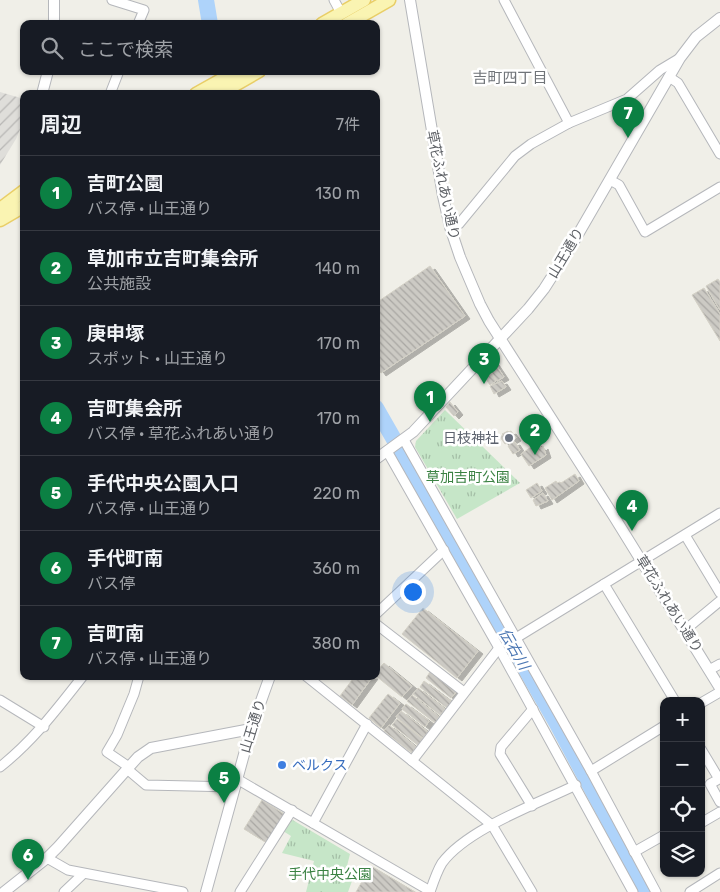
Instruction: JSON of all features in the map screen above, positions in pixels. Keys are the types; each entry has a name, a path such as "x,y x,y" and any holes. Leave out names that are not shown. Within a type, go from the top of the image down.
{"main road":[{"path":"344,18 364,0"},
{"path":"344,18 389,0"},
{"path":"214,90 235,76"},
{"path":"0,209 20,195"},
{"path":"0,220 20,208"}],"street":[{"path":"54,0 54,20"},
{"path":"112,0 144,10 140,20"},
{"path":"334,0 344,18"},
{"name":"草花ふれあい通り","path":"410,0 440,180 450,227 469,280 500,339 642,561 720,688"},
{"path":"504,0 569,122"},
{"name":"山王通り","path":"380,456 403,441 528,310 569,250 680,58 696,37 720,18"},
{"path":"450,227 459,224 515,156 531,144 569,122 628,99 660,70 680,58"},
{"path":"43,90 47,75"},
{"path":"112,90 117,75"},
{"path":"669,77 678,83 720,154"},
{"path":"610,180 619,185 645,232 720,187"},
{"path":"403,441 591,771 656,892"},
{"path":"389,449 576,785 633,892"},
{"path":"516,638 720,513"},
{"path":"684,535 720,592"},
{"path":"380,610 444,550"},
{"path":"604,584 673,697"},
{"path":"684,630 720,601"},
{"path":"380,627 464,692"},
{"path":"412,761 499,648"},
{"path":"709,670 720,664"},
{"path":"0,768 16,755 44,726 80,680"},
{"path":"138,680 118,735 107,752 146,785 236,783 292,810 430,892 442,863 468,838 576,785"},
{"name":"山王通り","path":"206,892 251,729 269,680"},
{"path":"311,680 492,825 532,892"},
{"path":"705,701 720,692"},
{"path":"0,700 44,726"},
{"path":"532,806 500,754 501,747 533,709"},
{"path":"313,823 367,724"},
{"path":"591,771 660,728"},
{"path":"4,892 47,858 138,757 151,748 251,729"},
{"path":"705,756 719,779 710,784 720,802"},
{"path":"240,892 292,810"},
{"path":"705,821 720,812"},
{"path":"634,852 660,837"},
{"path":"47,858 68,870 83,874 147,889 183,892"},
{"path":"690,892 720,873"},
{"path":"64,892 83,874"}],"shaded area":[{"path":"0,92 20,98 20,130 0,165"}],"green space":[{"name":"草加吉町公園","path":"445,410 520,483 457,519 415,447 416,441"},
{"name":"手代中央公園","path":"291,819 350,854 347,866 356,870 348,892 306,892 314,861 282,853 291,836 283,831"}],"building":[{"path":"430,266 465,316 381,373 380,300"},
{"path":"718,279 720,282 720,310 706,286"},
{"path":"704,288 720,314 720,341 692,295"},
{"path":"494,362 504,377 497,381 490,370 491,364"},
{"path":"489,369 496,381 490,385 481,372"},
{"path":"502,381 506,387 494,394 490,386"},
{"path":"450,402 458,412 454,416 446,407"},
{"path":"511,431 516,438 511,441 515,442 520,450 513,454 508,446 510,445 509,442 505,444 500,437"},
{"path":"537,443 541,448 543,446 546,455 529,466 521,454"},
{"path":"575,474 579,481 552,500 545,488 556,481 561,483"},
{"path":"537,483 542,491 531,498 526,490"},
{"path":"543,493 548,501 536,506 533,500"},
{"path":"423,608 478,651 457,678 402,634"},
{"path":"384,663 412,686 402,697 380,679 380,668"},
{"path":"430,672 456,692 451,698 426,678"},
{"path":"352,680 370,680 352,705 340,696"},
{"path":"424,681 452,702 447,708 420,687"},
{"path":"418,688 445,709 440,715 413,694"},
{"path":"388,694 400,703 381,728 369,718"},
{"path":"412,695 439,717 435,723 407,701"},
{"path":"406,704 429,721 425,727 402,709"},
{"path":"401,711 428,732 423,738 396,717"},
{"path":"397,719 424,740 419,746 392,725"},
{"path":"389,725 416,747 412,753 384,731"},
{"path":"262,800 284,814 267,843 244,829"},
{"path":"371,866 415,892 356,892"}],"waterway":[{"name":"伝右川","path":"206,0 209,20"},
{"name":"伝右川","path":"380,415 556,722 647,892"}],"place":[{"name":"吉町南","path":"628,138"},
{"name":"庚申塚","path":"484,384"},
{"name":"吉町公園","path":"430,422"},
{"name":"日枝神社","path":"509,438"},
{"name":"草加市立吉町集会所","path":"535,455"},
{"name":"吉町集会所","path":"632,531"},
{"name":"ベルクス","path":"282,765"},
{"name":"手代中央公園入口","path":"224,803"},
{"name":"手代町南","path":"28,880"}],"district":[{"name":"吉町四丁目","path":"510,78"}]}
